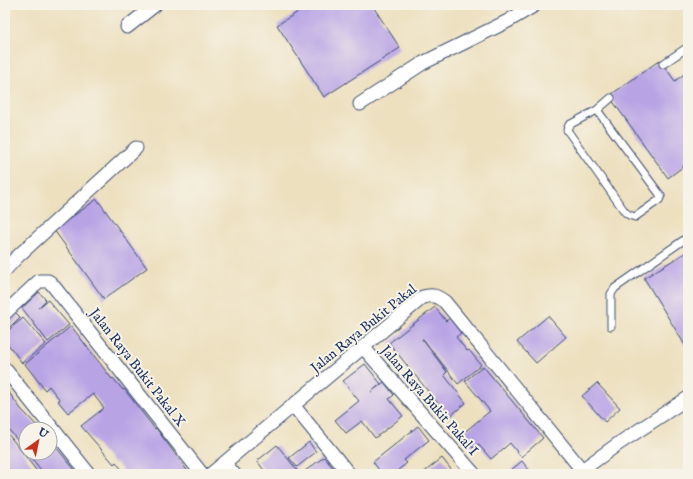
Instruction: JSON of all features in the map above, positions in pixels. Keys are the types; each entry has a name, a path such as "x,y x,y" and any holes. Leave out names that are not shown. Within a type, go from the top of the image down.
{"street":[{"path":"127,26 155,5"},
{"path":"360,104 423,63 508,21 535,5"},
{"path":"5,270 17,257 136,148"},
{"name":"Jalan Raya Bukit Pakal X","path":"5,313 39,281 48,281 202,474"},
{"name":"Jalan Raya Bukit Pakal","path":"211,474 423,297 431,295 438,296 446,302 580,472 618,444 688,398"},
{"name":"Jalan Raya Bukit Pakal I","path":"363,347 474,474"},
{"path":"5,369 89,474"},
{"path":"293,405 349,474"},
{"path":"225,463 234,474"}],"lane":[{"path":"663,64 688,47"},
{"path":"597,110 660,196 659,200 635,217 625,212 567,130 569,125 597,110 611,98"},
{"path":"610,326 610,294 615,288 688,237"}],"building":[{"path":"309,5 372,5 400,48 324,97 277,25"},
{"path":"660,60 675,81 687,72 688,73 688,163 668,178 609,96"},
{"path":"97,199 147,268 104,299 54,230"},
{"path":"685,253 688,258 688,350 644,278"},
{"path":"39,292 46,300 38,308 48,300 69,325 48,342 22,308"},
{"path":"435,307 446,321 450,318 461,333 456,337 481,365 458,384 422,339 447,372 444,375 466,403 449,417 389,343"},
{"path":"13,310 20,317 5,332 5,318"},
{"path":"548,316 566,337 536,363 517,342"},
{"path":"23,318 46,344 22,363 5,340 5,333"},
{"path":"71,326 112,379 113,378 123,390 124,389 155,429 156,428 189,473 125,474 116,462 114,464 81,426 104,408 93,394 68,413 58,401 60,400 49,386 45,390 25,364"},
{"path":"365,364 381,384 371,392 384,382 394,395 389,399 403,416 375,438 362,421 346,433 335,420 359,401 343,381"},
{"path":"483,366 543,438 521,457 510,443 491,459 478,444 473,448 461,435 490,411 465,381"},
{"path":"597,383 620,408 605,422 582,396"},
{"path":"5,387 21,409 32,421 18,421 18,441 5,425"},
{"path":"418,426 429,440 404,460 407,463 393,474 382,474 373,462"},
{"path":"5,431 18,447 18,461 29,461 39,474 9,474 5,468"},
{"path":"309,442 316,452 297,467 289,458"},
{"path":"277,445 300,474 267,474 257,461"},
{"path":"58,450 78,474 44,474 34,461 58,461"},
{"path":"324,457 338,474 301,474"},
{"path":"442,458 453,472 452,474 422,474"},
{"path":"522,461 532,474 506,474"}]}
